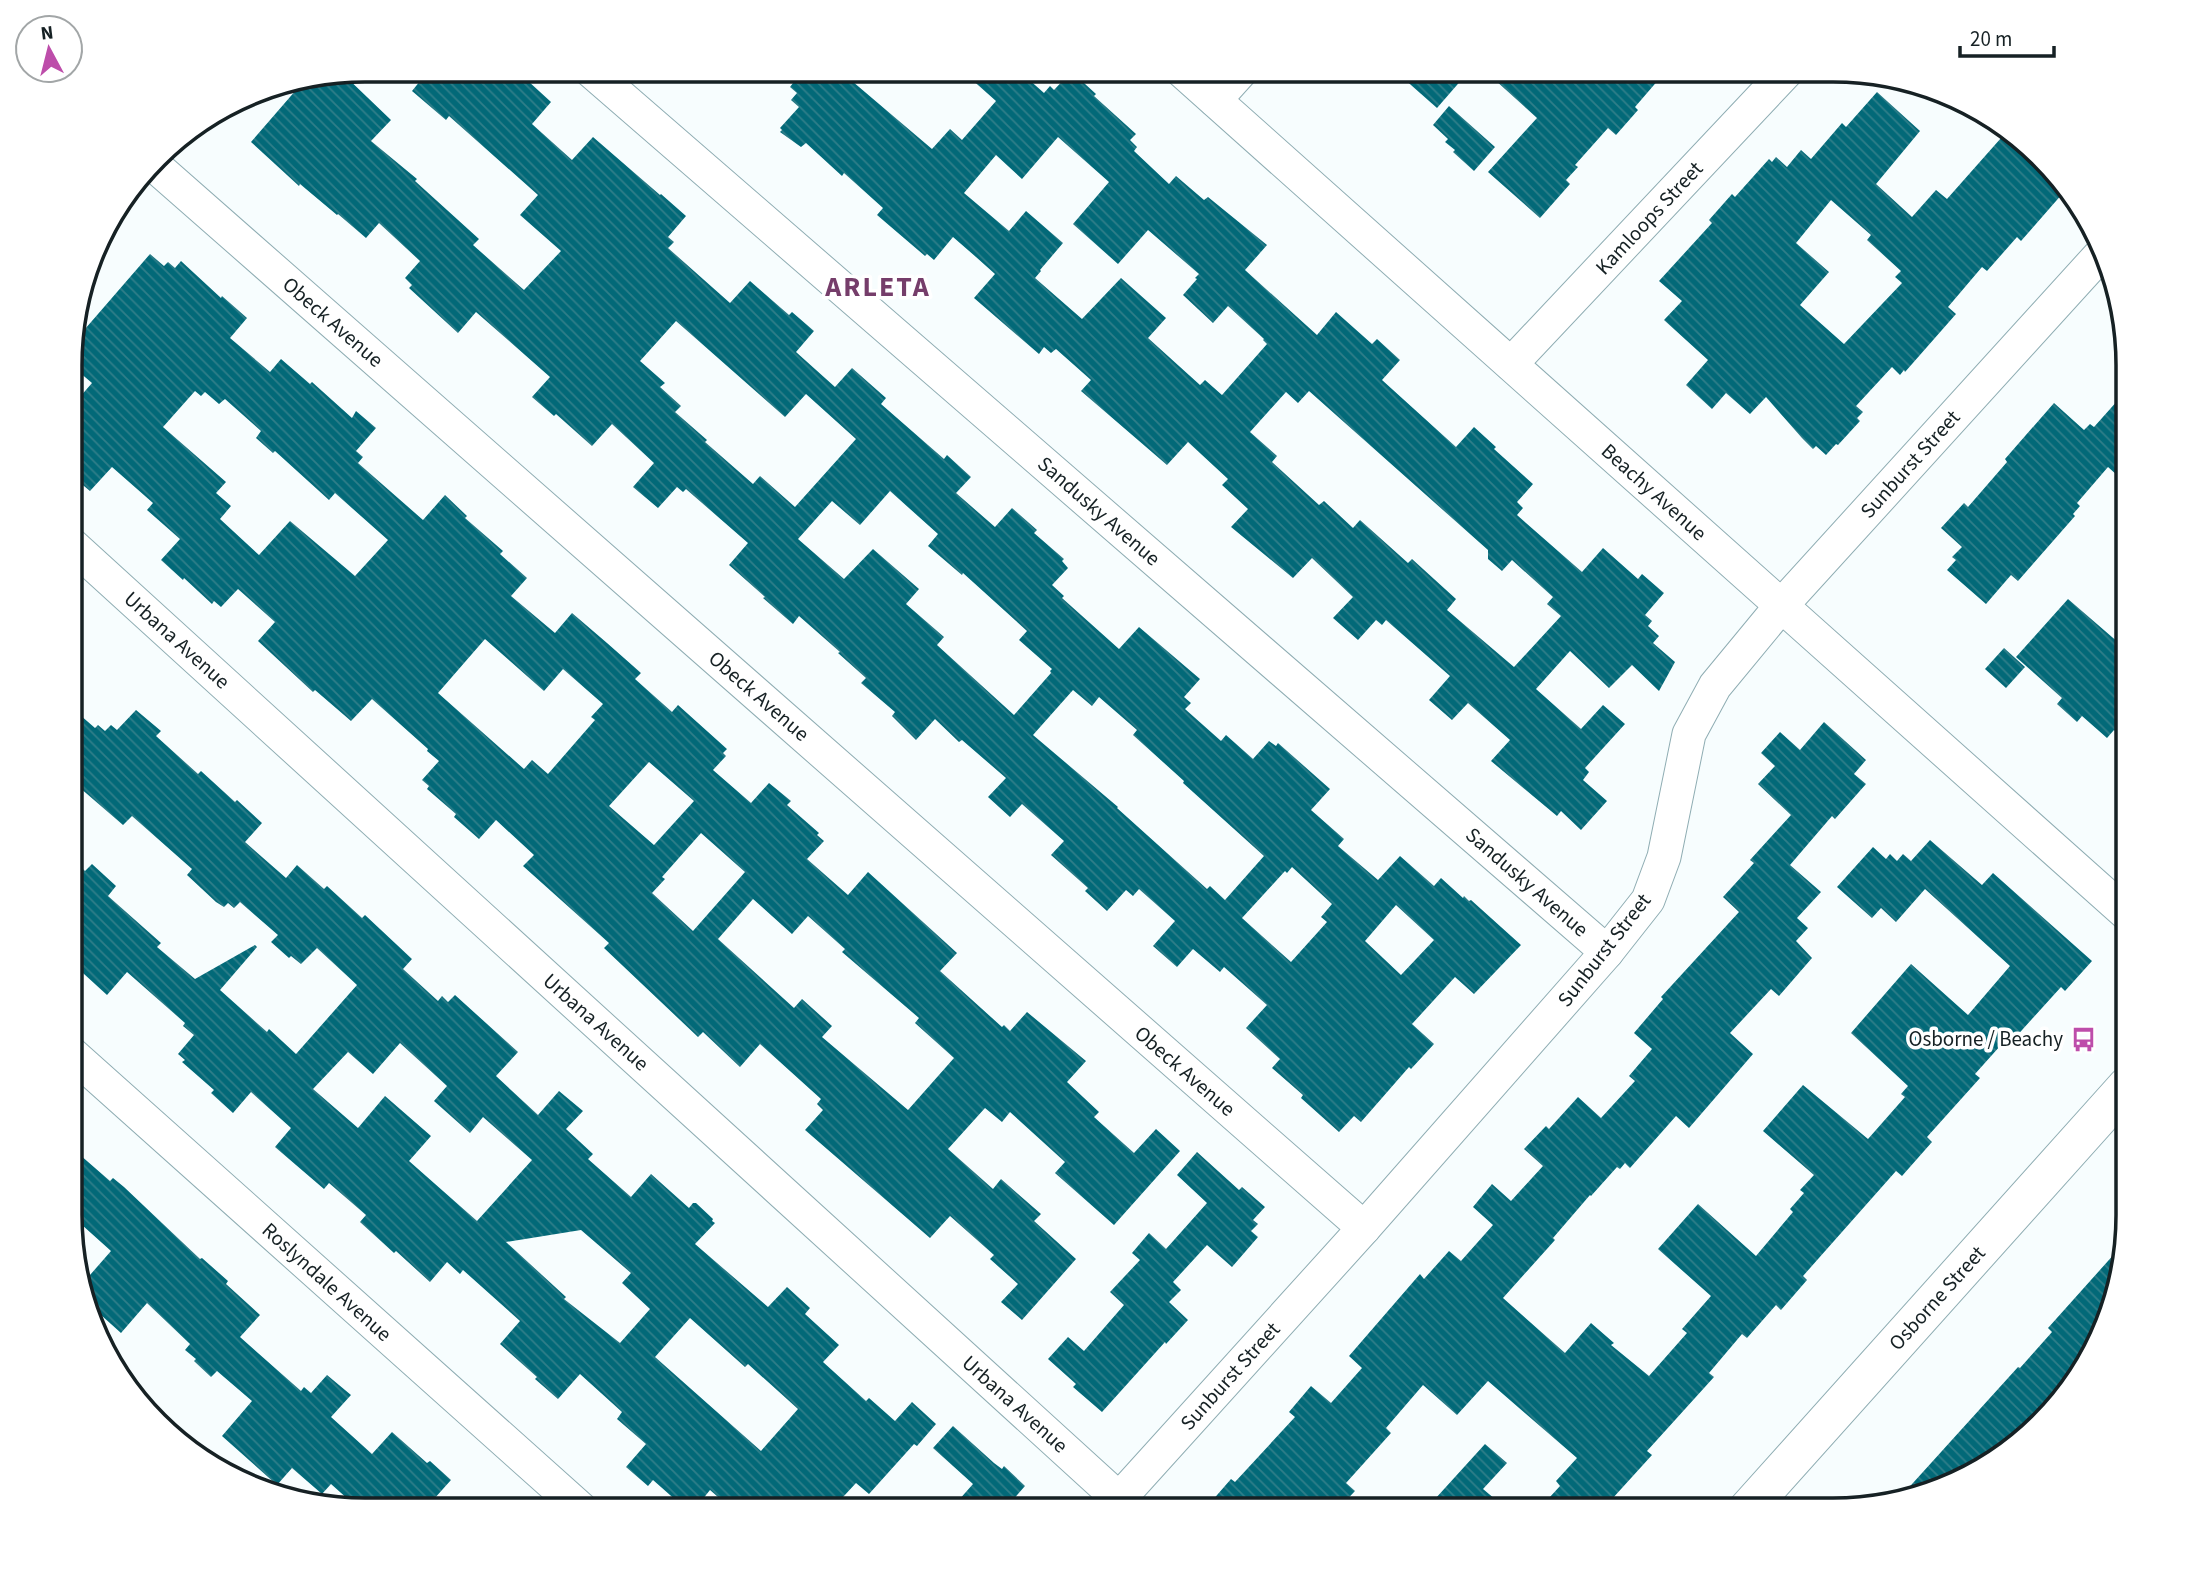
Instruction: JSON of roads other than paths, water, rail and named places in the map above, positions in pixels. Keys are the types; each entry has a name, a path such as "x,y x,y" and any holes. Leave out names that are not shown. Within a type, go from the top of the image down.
{"main road":[{"name":"Osborne Street","path":"1758,1498 2116,1098"}],"street":[{"name":"Sandusky Avenue","path":"604,82 1607,952"},
{"name":"Beachy Avenue","path":"1195,82 2116,904"},
{"path":"1215,100 1231,82"},
{"name":"Kamloops Street","path":"1511,364 1777,82"},
{"name":"Obeck Avenue","path":"161,170 1364,1228"},
{"name":"Sunburst Street","path":"1119,1498 1364,1228 1607,952 1648,900 1664,857 1689,734 1715,686 1781,606 2095,260"},
{"name":"Urbana Avenue","path":"82,554 1107,1498"},
{"name":"Roslyndale Avenue","path":"82,1064 569,1498"}],"place":[{"name":"Osborne / Beachy","path":"2083,1039"}],"district":[{"name":"ARLETA","path":"878,286"}]}
